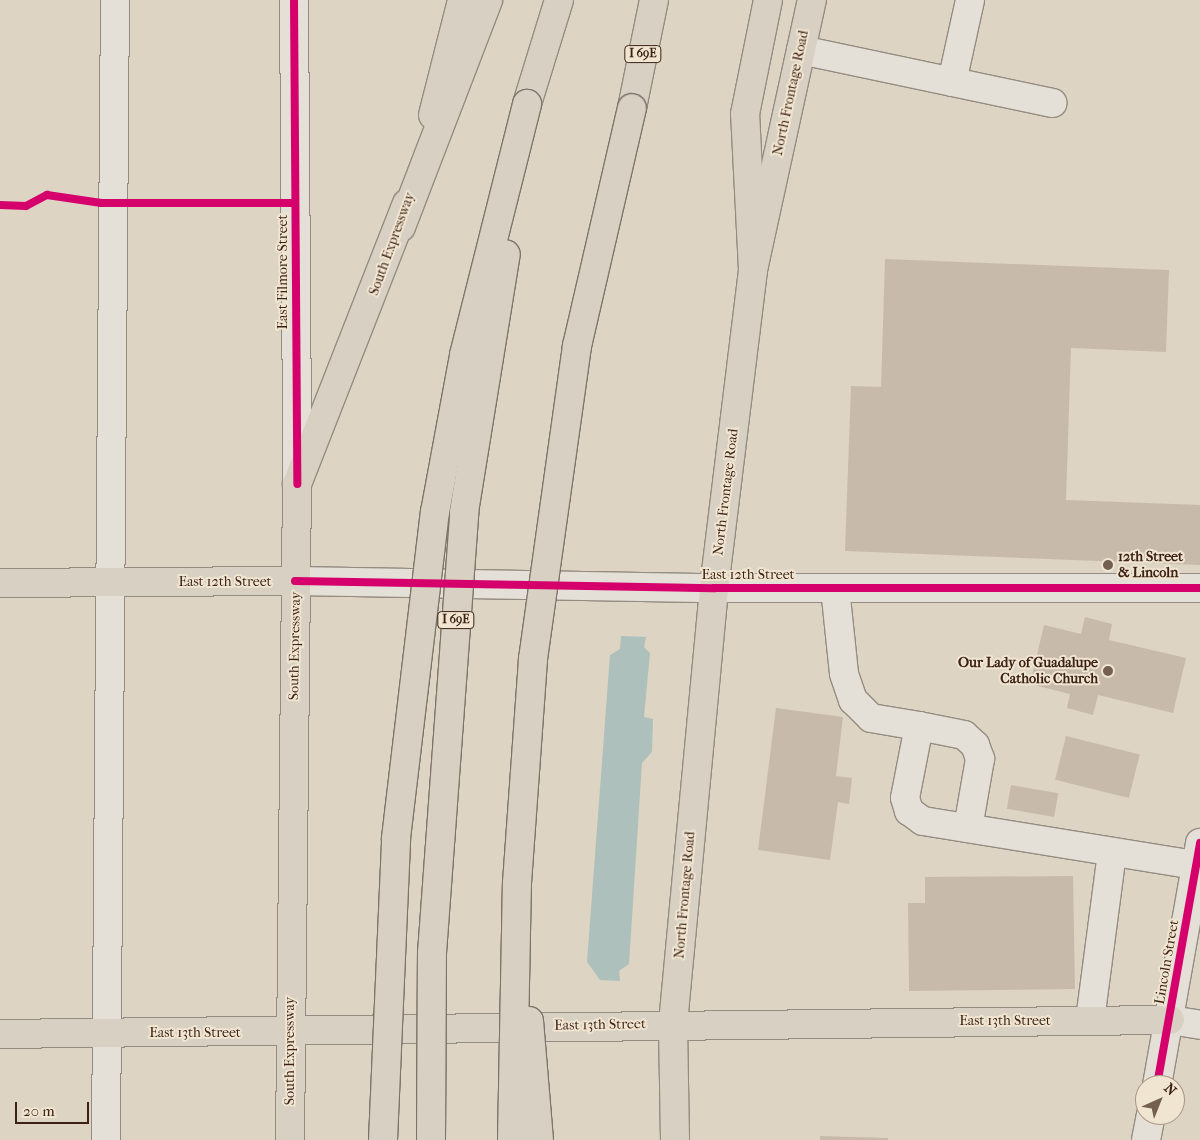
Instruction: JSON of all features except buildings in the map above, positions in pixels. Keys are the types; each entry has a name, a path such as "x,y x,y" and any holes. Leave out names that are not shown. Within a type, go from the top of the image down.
{"main road":[{"name":"South Expressway","path":"290,1140 297,484 401,227 462,0"},
{"path":"401,227 488,0"},
{"name":"I 69E","path":"431,1140 432,953 464,512 527,104 559,0"},
{"name":"I 69E","path":"512,1140 517,883 533,659 558,460 596,250 632,108 654,0"},
{"path":"753,270 744,114 768,0"},
{"name":"North Frontage Road","path":"675,1140 673,1024 714,588 753,270 812,0"},
{"path":"383,1140 396,838 435,512 464,355 527,104"},
{"name":"East 12th Street","path":"0,583 295,581"},
{"path":"517,883 539,1140"},
{"name":"East 13th Street","path":"0,1034 290,1033 673,1024 1170,1020"}],"street":[{"path":"106,1140 105,1034 115,0"},
{"name":"East Filmore Street","path":"294,0 297,484"},
{"path":"952,82 970,0"},
{"path":"801,50 1052,103"},
{"name":"East 12th Street","path":"295,581 714,588 1200,588"},
{"path":"835,588 844,674 853,700 871,718 964,735 976,745 980,759 968,828"},
{"path":"919,726 905,798 909,811 923,821 1112,852 1198,854"},
{"path":"1090,1020 1112,852"},
{"name":"Lincoln Street","path":"1159,1075 1198,854"},
{"name":"East 13th Street","path":"1170,1020 1200,1025"},
{"path":"1146,1140 1149,1125"}],"shaded area":[{"path":"621,636 646,637 644,647 650,653 644,717 653,719 652,752 642,763 629,964 619,971 620,981 600,980 587,962 610,655 620,649"}],"cycle path":[{"path":"294,0 297,484"},
{"path":"0,205 26,206 47,195 101,203 295,203"},
{"path":"295,581 714,588 1200,588"},
{"path":"1159,1075 1200,843"}],"place":[{"name":"12th Street & Lincoln","path":"1108,565"},
{"name":"Our Lady of Guadalupe Catholic Church","path":"1108,671"}]}
